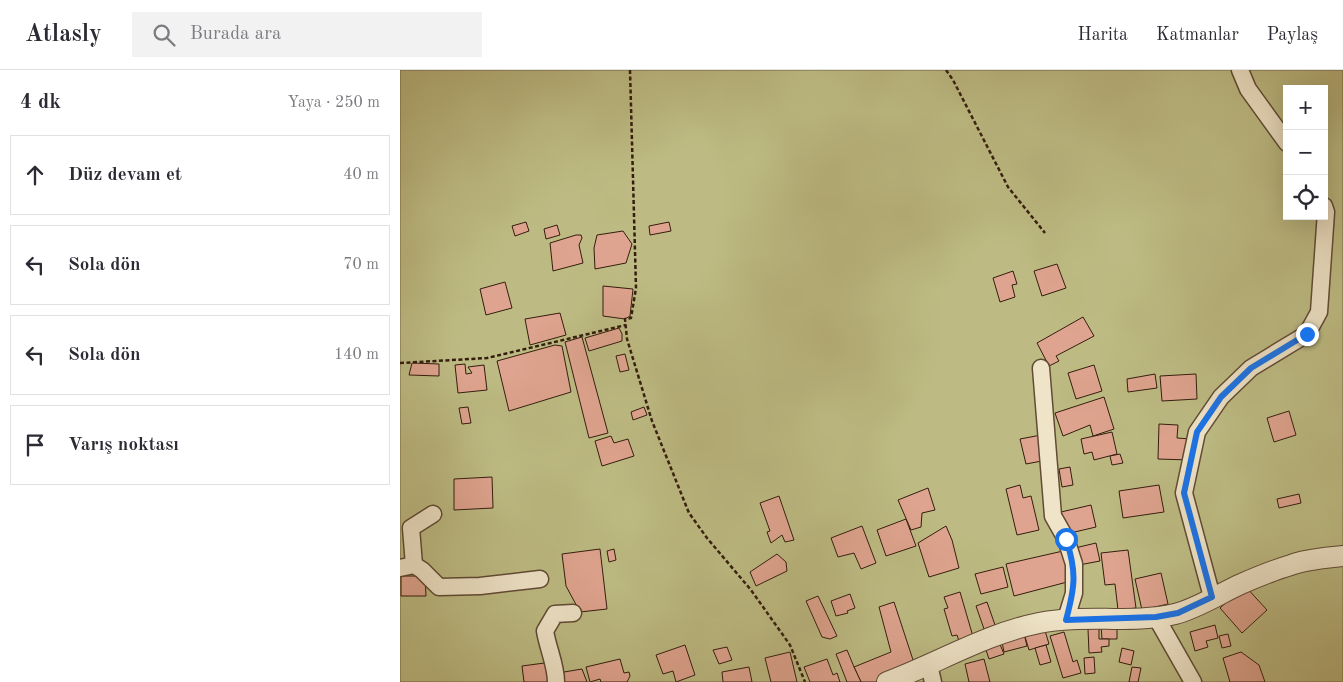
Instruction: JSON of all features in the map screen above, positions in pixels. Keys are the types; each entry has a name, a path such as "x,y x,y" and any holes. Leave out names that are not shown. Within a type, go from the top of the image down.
{"street":[{"path":"1240,70 1248,89 1283,137"},
{"path":"1212,597 1184,493 1197,432 1221,397 1251,368 1307,334 1319,312 1326,230 1325,220"},
{"path":"1041,368 1053,516 1066,539 1074,564 1074,593 1066,620"},
{"path":"433,514 411,528 407,567 422,570 439,587 480,586 540,579"},
{"path":"887,682 932,678 972,644 1010,631 1040,623 1066,620 1156,617 1178,613 1292,564 1343,556"},
{"path":"556,682 556,668 550,657 545,631 555,614 573,613"},
{"path":"1156,617 1193,682"}],"path":[{"path":"630,70 636,288 630,318 625,318 627,339 652,421 689,513 751,590 790,646 805,682"},
{"path":"946,70 953,80 1008,187 1045,233"},
{"path":"400,363 487,358 626,325"}],"shaded area":[{"path":"400,70 1343,70 1343,682 400,682"}],"building":[{"path":"526,222 529,231 515,236 512,226"},
{"path":"669,222 671,231 650,235 649,226"},
{"path":"557,225 560,235 546,239 544,229"},
{"path":"623,231 632,244 626,263 595,269 594,248 597,235"},
{"path":"581,235 582,238 579,245 583,263 553,271 550,243"},
{"path":"1057,264 1066,288 1042,296 1034,271"},
{"path":"1013,271 1017,284 1012,285 1015,297 1000,302 993,278"},
{"path":"505,282 512,308 486,315 480,289"},
{"path":"603,286 633,289 630,316 625,319 603,316"},
{"path":"560,313 566,335 530,345 525,319"},
{"path":"1083,317 1094,336 1056,356 1059,361 1049,366 1037,343"},
{"path":"619,328 622,334 622,341 589,351 585,338"},
{"path":"582,337 608,433 589,438 565,342"},
{"path":"555,345 562,346 571,392 509,411 497,361"},
{"path":"625,354 629,370 620,372 616,356"},
{"path":"412,363 439,364 439,376 409,375"},
{"path":"465,364 466,374 472,373 468,367 484,365 487,390 458,393 455,365"},
{"path":"1094,365 1102,391 1076,399 1068,373"},
{"path":"1155,374 1157,388 1128,392 1127,379"},
{"path":"1196,374 1197,399 1162,401 1160,376"},
{"path":"1104,397 1114,429 1093,436 1090,425 1063,436 1055,413"},
{"path":"468,407 471,423 462,424 459,408"},
{"path":"644,407 647,415 633,420 631,412"},
{"path":"1289,411 1296,435 1274,442 1267,418"},
{"path":"1159,424 1178,425 1177,438 1191,439 1190,460 1158,459"},
{"path":"1112,432 1117,454 1094,460 1092,452 1084,454 1081,439"},
{"path":"1041,435 1047,460 1026,464 1020,439"},
{"path":"611,436 614,443 628,439 634,456 602,466 595,441"},
{"path":"1120,454 1123,463 1112,465 1110,456"},
{"path":"1070,467 1073,485 1062,487 1059,469"},
{"path":"492,477 493,508 454,510 454,479"},
{"path":"1020,485 1023,498 1031,496 1039,530 1017,535 1006,489"},
{"path":"1159,485 1164,512 1123,518 1119,491"},
{"path":"928,488 935,510 922,513 921,527 911,530 898,500"},
{"path":"1299,494 1301,503 1279,508 1277,499"},
{"path":"779,496 794,540 785,542 782,535 771,543 767,532 770,531 760,503"},
{"path":"1091,505 1096,527 1066,534 1061,512"},
{"path":"906,519 916,546 886,556 877,530"},
{"path":"862,526 876,563 861,569 854,553 838,557 831,538"},
{"path":"946,526 952,540 959,568 929,577 918,543"},
{"path":"1096,543 1100,561 1079,565 1075,548"},
{"path":"600,549 607,609 580,612 566,586 562,554"},
{"path":"614,549 616,560 609,562 607,551"},
{"path":"1128,550 1136,608 1118,610 1115,584 1105,585 1101,553"},
{"path":"1063,551 1071,581 1014,596 1006,564"},
{"path":"777,554 786,562 787,571 756,586 750,572"},
{"path":"1003,567 1008,587 981,594 975,574"},
{"path":"1161,573 1168,604 1142,610 1135,579"},
{"path":"401,576 425,576 426,596 401,596"},
{"path":"1245,586 1267,610 1242,633 1220,608"},
{"path":"960,592 974,640 960,644 957,635 952,636 944,609 948,608 944,597"},
{"path":"850,594 855,608 847,611 848,613 836,616 831,601"},
{"path":"818,596 837,636 830,639 822,637 806,601"},
{"path":"894,602 916,669 876,682 861,682 854,667 891,652 879,607"},
{"path":"987,602 995,625 984,629 976,606"},
{"path":"1043,624 1049,644 1029,650 1023,630"},
{"path":"1117,625 1117,639 1102,639 1101,626"},
{"path":"1215,625 1218,638 1206,641 1208,647 1195,651 1190,632"},
{"path":"1099,628 1099,639 1109,639 1109,646 1101,647 1102,652 1089,653 1088,629"},
{"path":"1023,630 1027,646 1004,652 1001,637"},
{"path":"1064,632 1073,662 1077,660 1081,673 1063,678 1050,636"},
{"path":"1228,634 1231,646 1222,648 1219,636"},
{"path":"999,642 1004,654 989,659 985,647"},
{"path":"685,645 695,675 676,682 673,671 663,674 656,655"},
{"path":"1046,645 1051,662 1040,665 1035,648"},
{"path":"727,647 732,660 719,664 713,650"},
{"path":"1122,648 1134,651 1131,665 1119,662"},
{"path":"847,650 861,682 847,682 836,654"},
{"path":"790,652 797,682 771,682 765,658"},
{"path":"1241,652 1259,665 1265,682 1230,682 1223,658"},
{"path":"1094,657 1095,673 1085,674 1084,658"},
{"path":"620,659 624,673 629,672 630,676 627,682 601,682 600,679 590,682 586,667"},
{"path":"827,659 833,675 837,673 840,682 810,682 804,667"},
{"path":"984,659 990,682 969,682 965,664"},
{"path":"552,662 555,682 524,682 522,666"},
{"path":"749,667 752,682 723,682 722,672"},
{"path":"1132,667 1141,668 1138,682 1129,682"},
{"path":"582,669 587,682 560,682 558,673"}],"route":[{"path":"1066,539 1074,564 1074,593 1066,620 1138,616 1156,617 1178,613 1212,597 1184,493 1197,432 1221,397 1251,368 1307,334"}]}
